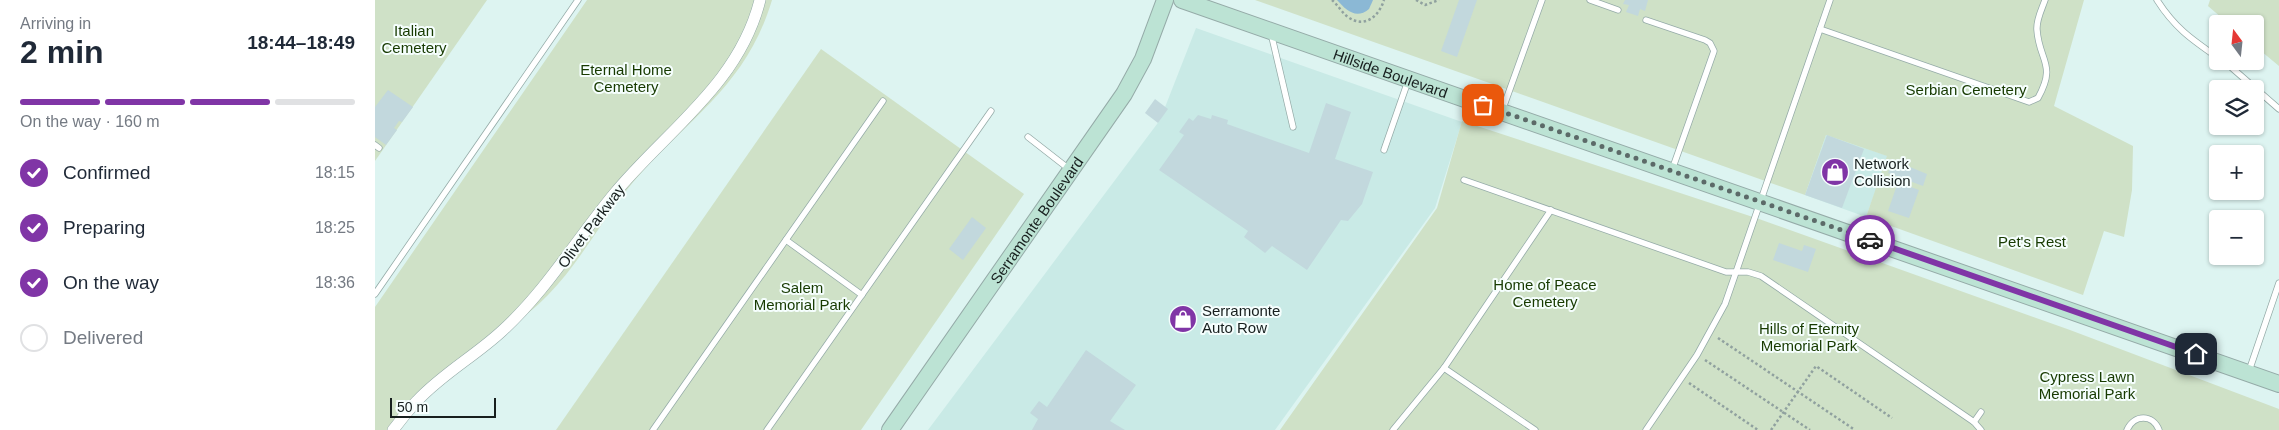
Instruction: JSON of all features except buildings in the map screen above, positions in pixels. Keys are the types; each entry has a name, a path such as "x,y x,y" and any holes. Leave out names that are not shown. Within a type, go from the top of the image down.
{"main road":[{"name":"Serramonte Boulevard","path":"890,430 1136,74 1165,0"},
{"name":"Hillside Boulevard","path":"1182,0 1759,200 2279,384"}],"street":[{"name":"Olivet Parkway","path":"393,430 430,388 482,349 522,312 553,275 616,191 705,99 733,61 748,32 760,0"}],"lane":[{"path":"375,294 578,0"},
{"path":"1502,111 1542,0"},
{"path":"1590,0 1618,10"},
{"path":"1646,430 1711,333 1725,304 1759,200 1830,0"},
{"path":"1820,29 2029,102 2038,98 2047,75 2047,64 2037,30 2045,0"},
{"path":"2157,0 2169,19 2209,51"},
{"path":"1647,20 1705,40 1710,43 1713,52 1672,170"},
{"path":"1270,31 1293,127"},
{"path":"2234,70 2279,109"},
{"path":"1384,150 1409,79"},
{"path":"653,430 883,101"},
{"path":"767,430 991,111"},
{"path":"1028,137 1071,170"},
{"path":"1464,180 1726,272 1755,273 1768,280 1974,422 1981,430"},
{"path":"1393,430 1443,368 1551,210"},
{"path":"786,240 862,294"},
{"path":"2248,373 2279,283"},
{"path":"1443,368 1535,430"},
{"path":"1974,422 1981,412"},
{"path":"2127,430 2133,421 2143,418 2153,420 2159,430"}],"path":[{"path":"1332,0 1348,17 1364,22 1378,14 1385,0"},
{"path":"1416,0 1425,5 1439,0"},
{"path":"1711,333 1855,430"},
{"path":"1697,355 1810,430"},
{"path":"1771,430 1816,366 1892,418"},
{"path":"1682,378 1758,430"}],"shaded area":[{"name":"Serramonte Auto Row","path":"1196,28 1462,122 1435,208 1275,430 928,430 1160,120"},
{"path":"1826,135 1888,156 1866,217 1805,195"}],"green space":[{"name":"Italian Cemetery","path":"375,0 487,0 375,161"},
{"name":"Eternal Home Cemetery","path":"587,0 772,0 762,28 735,74 701,113 629,187 561,281 537,306 479,349 457,368 396,430 375,430 375,307"},
{"name":"Serbian Cemetery","path":"1255,0 2084,0 2054,106 2133,146 2132,190 2124,237 2104,231 2083,295 1866,217 1887,156 1826,135 1805,195"},
{"path":"2210,0 2279,0 2279,66 2264,54 2264,15 2218,15 2208,6"},
{"name":"Salem Memorial Park","path":"821,49 1024,194 861,430 556,430"},
{"path":"1462,121 1759,219 2070,330 2279,409 2279,430 1280,430 1437,208"}],"water":[{"path":"1337,0 1373,0 1369,9 1356,14 1348,10"}],"way so far":[{"path":"1483,105 1870,240"}],"place":[{"name":"Network Collision","path":"1835,172"},
{"name":"Serramonte Auto Row","path":"1183,319"}],"route":[{"path":"1870,240 2196,354"}],"park label":[{"name":"Pet's Rest","path":"2032,241"},
{"name":"Home of Peace Cemetery","path":"1545,292"},
{"name":"Hills of Eternity Memorial Park","path":"1809,336"},
{"name":"Cypress Lawn Memorial Park","path":"2087,384"}]}
